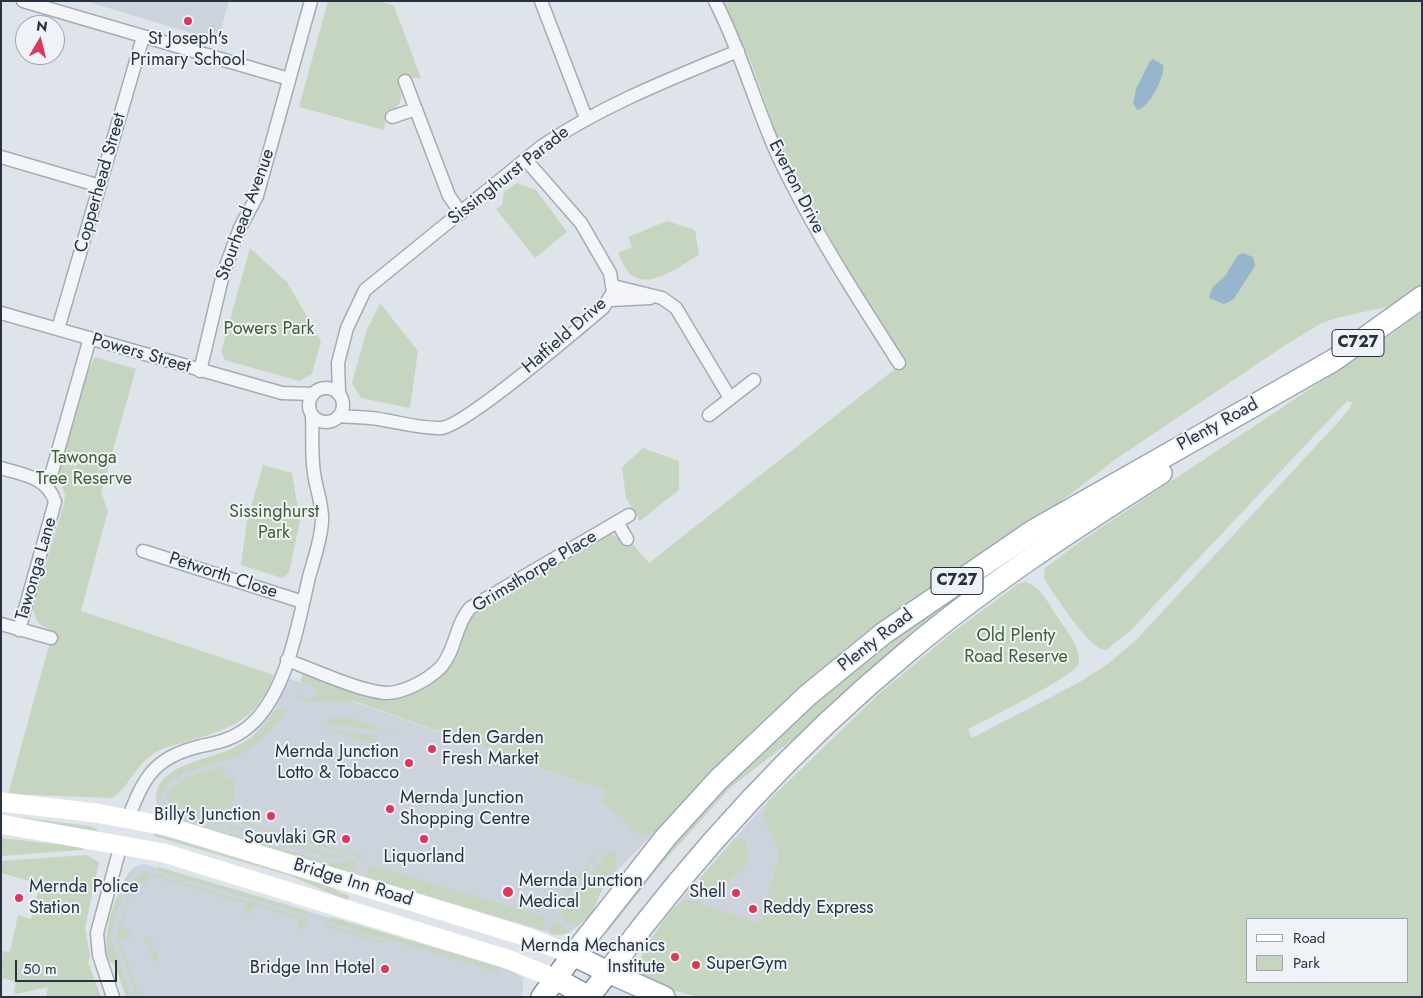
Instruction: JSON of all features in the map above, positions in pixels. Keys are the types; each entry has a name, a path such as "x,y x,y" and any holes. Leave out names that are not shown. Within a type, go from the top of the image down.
{"main road":[{"name":"Plenty Road","path":"542,997 643,864 718,780 760,739 846,663 924,604 1033,531 1334,360 1422,297"},
{"name":"Plenty Road","path":"589,997 658,906 711,842 785,765 870,684 934,630 1025,563 1209,443 1292,384"},
{"name":"Bridge Inn Road","path":"1,802 166,826 527,937 573,955 664,997"},
{"path":"121,844 128,819"},
{"name":"Bridge Inn Road","path":"1,824 164,853 332,903 510,960 589,997"}],"street":[{"path":"23,1 289,79"},
{"name":"Stourhead Avenue","path":"200,371 225,267 240,228 257,196 311,1"},
{"path":"541,1 586,118"},
{"name":"Everton Drive","path":"715,1 738,51 768,132 797,192 848,284 899,363"},
{"name":"Copperhead Street","path":"58,329 143,37"},
{"name":"Sissinghurst Parade","path":"340,397 338,363 347,328 365,290 542,146 586,118 624,99 738,51"},
{"path":"405,80 449,196 462,213"},
{"path":"392,118 416,109"},
{"path":"1,156 100,186"},
{"name":"Hatfield Drive","path":"334,419 371,418 442,428 456,423 568,337 610,300 613,286 610,274 581,223 526,160"},
{"path":"613,286 655,296 670,302 676,308 730,398"},
{"path":"610,300 655,296"},
{"name":"Powers Street","path":"1,312 200,371 282,393 318,391"},
{"name":"Tawonga Lane","path":"19,630 54,510 55,502 48,486 90,338"},
{"name":"Sissinghurst Parade","path":"318,391 338,363"},
{"path":"709,414 754,380"},
{"path":"128,819 146,778 158,763 178,753 228,740 258,718 272,697 287,660 304,602 322,521 314,474 309,402 318,391 331,389 340,397 343,408 313,451"},
{"name":"Powers Street","path":"282,393 311,414"},
{"name":"Hatfield Drive","path":"340,397 371,418"},
{"path":"311,414 320,421 334,419"},
{"name":"Tawonga Lane","path":"36,479 57,452"},
{"path":"1,468 36,479 48,486"},
{"name":"Grimsthorpe Place","path":"287,660 376,692 402,690 440,667 451,648 464,615 470,608 629,515"},
{"name":"Grimsthorpe Place","path":"617,522 627,539"},
{"name":"Petworth Close","path":"143,551 304,602"},
{"path":"1,624 51,638"},
{"path":"113,997 99,955 97,933 121,844"}],"shaded area":[{"name":"St Joseph's Primary School","path":"85,1 229,1 218,41"},
{"name":"Mernda Junction Shopping Centre","path":"290,679 613,794 642,835 654,833 607,881 587,918 570,932 557,935 164,816 157,805 156,797 162,780 177,769 224,753 252,737 275,710"},
{"path":"768,801 765,806 781,848 760,923 682,901 678,903"},
{"path":"143,864 501,967 523,978 523,992 520,997 126,997 115,965 108,960 106,941 117,896 126,877 134,867"}],"green space":[{"path":"328,1 380,1 394,6 421,78 412,78 398,83 401,93 400,101 396,107 387,113 384,130 299,107"},
{"path":"723,1 1422,1 1422,286 1390,306 1322,323 1287,344 1116,459 1039,518 900,609 833,660 767,717 716,767 659,829 646,835 641,835 602,802 605,791 354,701 308,702 297,698 297,695 313,700 317,689 300,682 303,674 364,696 378,698 393,699 424,688 448,670 457,653 467,625 475,614 611,534 617,537 623,546 631,542 649,563 905,361 849,271 804,192 776,133 752,65"},
{"path":"517,183 536,190 567,232 535,258 496,209 502,205 504,192"},
{"path":"667,221 695,230 699,255 665,275 655,278 646,280 630,274 618,253 632,247 628,237"},
{"name":"Powers Park","path":"250,248 287,282 321,341 312,374 299,381 225,360 221,352"},
{"path":"380,303 418,351 410,408 361,398 352,383 366,332"},
{"name":"Old Plenty Road Reserve","path":"1422,312 1422,997 699,997 671,990 649,980 642,972 640,963 644,950 667,916 682,901 690,900 760,923 779,854 763,814 768,801 880,693 948,636 1018,584 1025,582 1040,591 1078,651 1079,663 1074,669 1063,678 1010,708 968,729 972,738 1078,683 1108,664 1137,639 1341,419 1350,408 1352,402 1347,401 1130,631 1106,650 1099,648 1082,632 1044,578 1045,568 1081,541 1381,342"},
{"name":"Tawonga Tree Reserve","path":"95,357 136,369 101,492 108,511 81,611 274,675 260,702 241,720 217,732 170,746 153,754 140,766 118,794 112,798 8,794 53,631 39,623 33,608 64,504 65,495 58,473 88,371"},
{"path":"643,448 679,461 679,490 640,521 626,498 622,467"},
{"name":"Sissinghurst Park","path":"263,465 292,473 300,521 289,573 282,578 241,565 247,521"},
{"path":"995,565 998,569 926,623 801,733 731,787 658,868 606,934 601,931 689,822 844,673"},
{"path":"276,708 287,709 268,733 250,749 235,757 182,774 164,789 162,799 156,796 160,785 167,776 191,763 242,744 261,728"},
{"path":"352,718 398,736 378,730 324,724 328,719"},
{"path":"323,729 379,736 376,745"},
{"path":"223,766 225,777 236,781 229,819 220,825 192,816 168,802 167,792 187,777"},
{"path":"173,812 190,822 335,864 349,860 357,862 352,873 171,819"},
{"path":"1,815 90,826 98,830 97,832 1,818"},
{"path":"244,821 363,856 363,859 243,824"},
{"path":"229,824 344,857 333,858 227,827"},
{"path":"154,833 302,875 349,896 348,901 291,876 157,837 154,836"},
{"path":"1,838 84,847 83,850 1,856"},
{"path":"740,838 745,840 749,856 745,868 715,892 704,892 699,882 702,876 734,839"},
{"path":"614,849 616,850 616,868 602,889 592,913 578,926 572,925 559,915 606,854"},
{"path":"598,850 600,852 554,912 551,910"},
{"path":"86,855 99,862 85,928 90,955 88,962 101,997 46,997 48,987 16,994 14,992 16,982 3,978 1,983 3,951 10,952 18,915 31,919 40,884 1,873 1,861"},
{"path":"369,865 546,917 542,930 367,878"},
{"path":"158,867 305,910 309,916 157,871"},
{"path":"131,871 134,872 125,885 110,936 131,997 126,997 115,965 108,960 106,950 108,926 115,901 125,879"},
{"path":"145,871 308,919 303,930 297,929 299,919 253,906 250,914 246,914 244,911 246,904 149,875 146,885 134,881 121,927 130,930 129,937 120,940 140,997 137,997 116,937 133,879"},
{"path":"331,917 500,967 499,972 325,921"},
{"path":"553,919 570,932 561,935 550,934"},
{"path":"324,924 385,941 384,944 324,926"},
{"path":"144,937 153,939 150,950 160,953 155,965"}],"water":[{"path":"1153,59 1163,65 1162,76 1151,98 1137,110 1133,103 1136,89 1150,61"},
{"path":"1243,253 1253,257 1255,266 1233,300 1224,304 1209,298 1212,288 1225,276 1238,255"}],"place":[{"name":"St Joseph's Primary School","path":"188,21"},
{"name":"Eden Garden Fresh Market","path":"432,749"},
{"name":"Mernda Junction Lotto & Tobacco","path":"409,763"},
{"name":"Mernda Junction Shopping Centre","path":"390,809"},
{"name":"Billy's Junction","path":"271,816"},
{"name":"Souvlaki GR","path":"346,839"},
{"name":"Liquorland","path":"424,839"},
{"name":"Mernda Junction Medical","path":"508,892"},
{"name":"Shell","path":"736,893"},
{"name":"Mernda Police Station","path":"19,898"},
{"name":"Reddy Express","path":"753,909"},
{"name":"Mernda Mechanics Institute","path":"675,957"},
{"name":"SuperGym","path":"696,965"},
{"name":"Bridge Inn Hotel","path":"385,969"}]}
